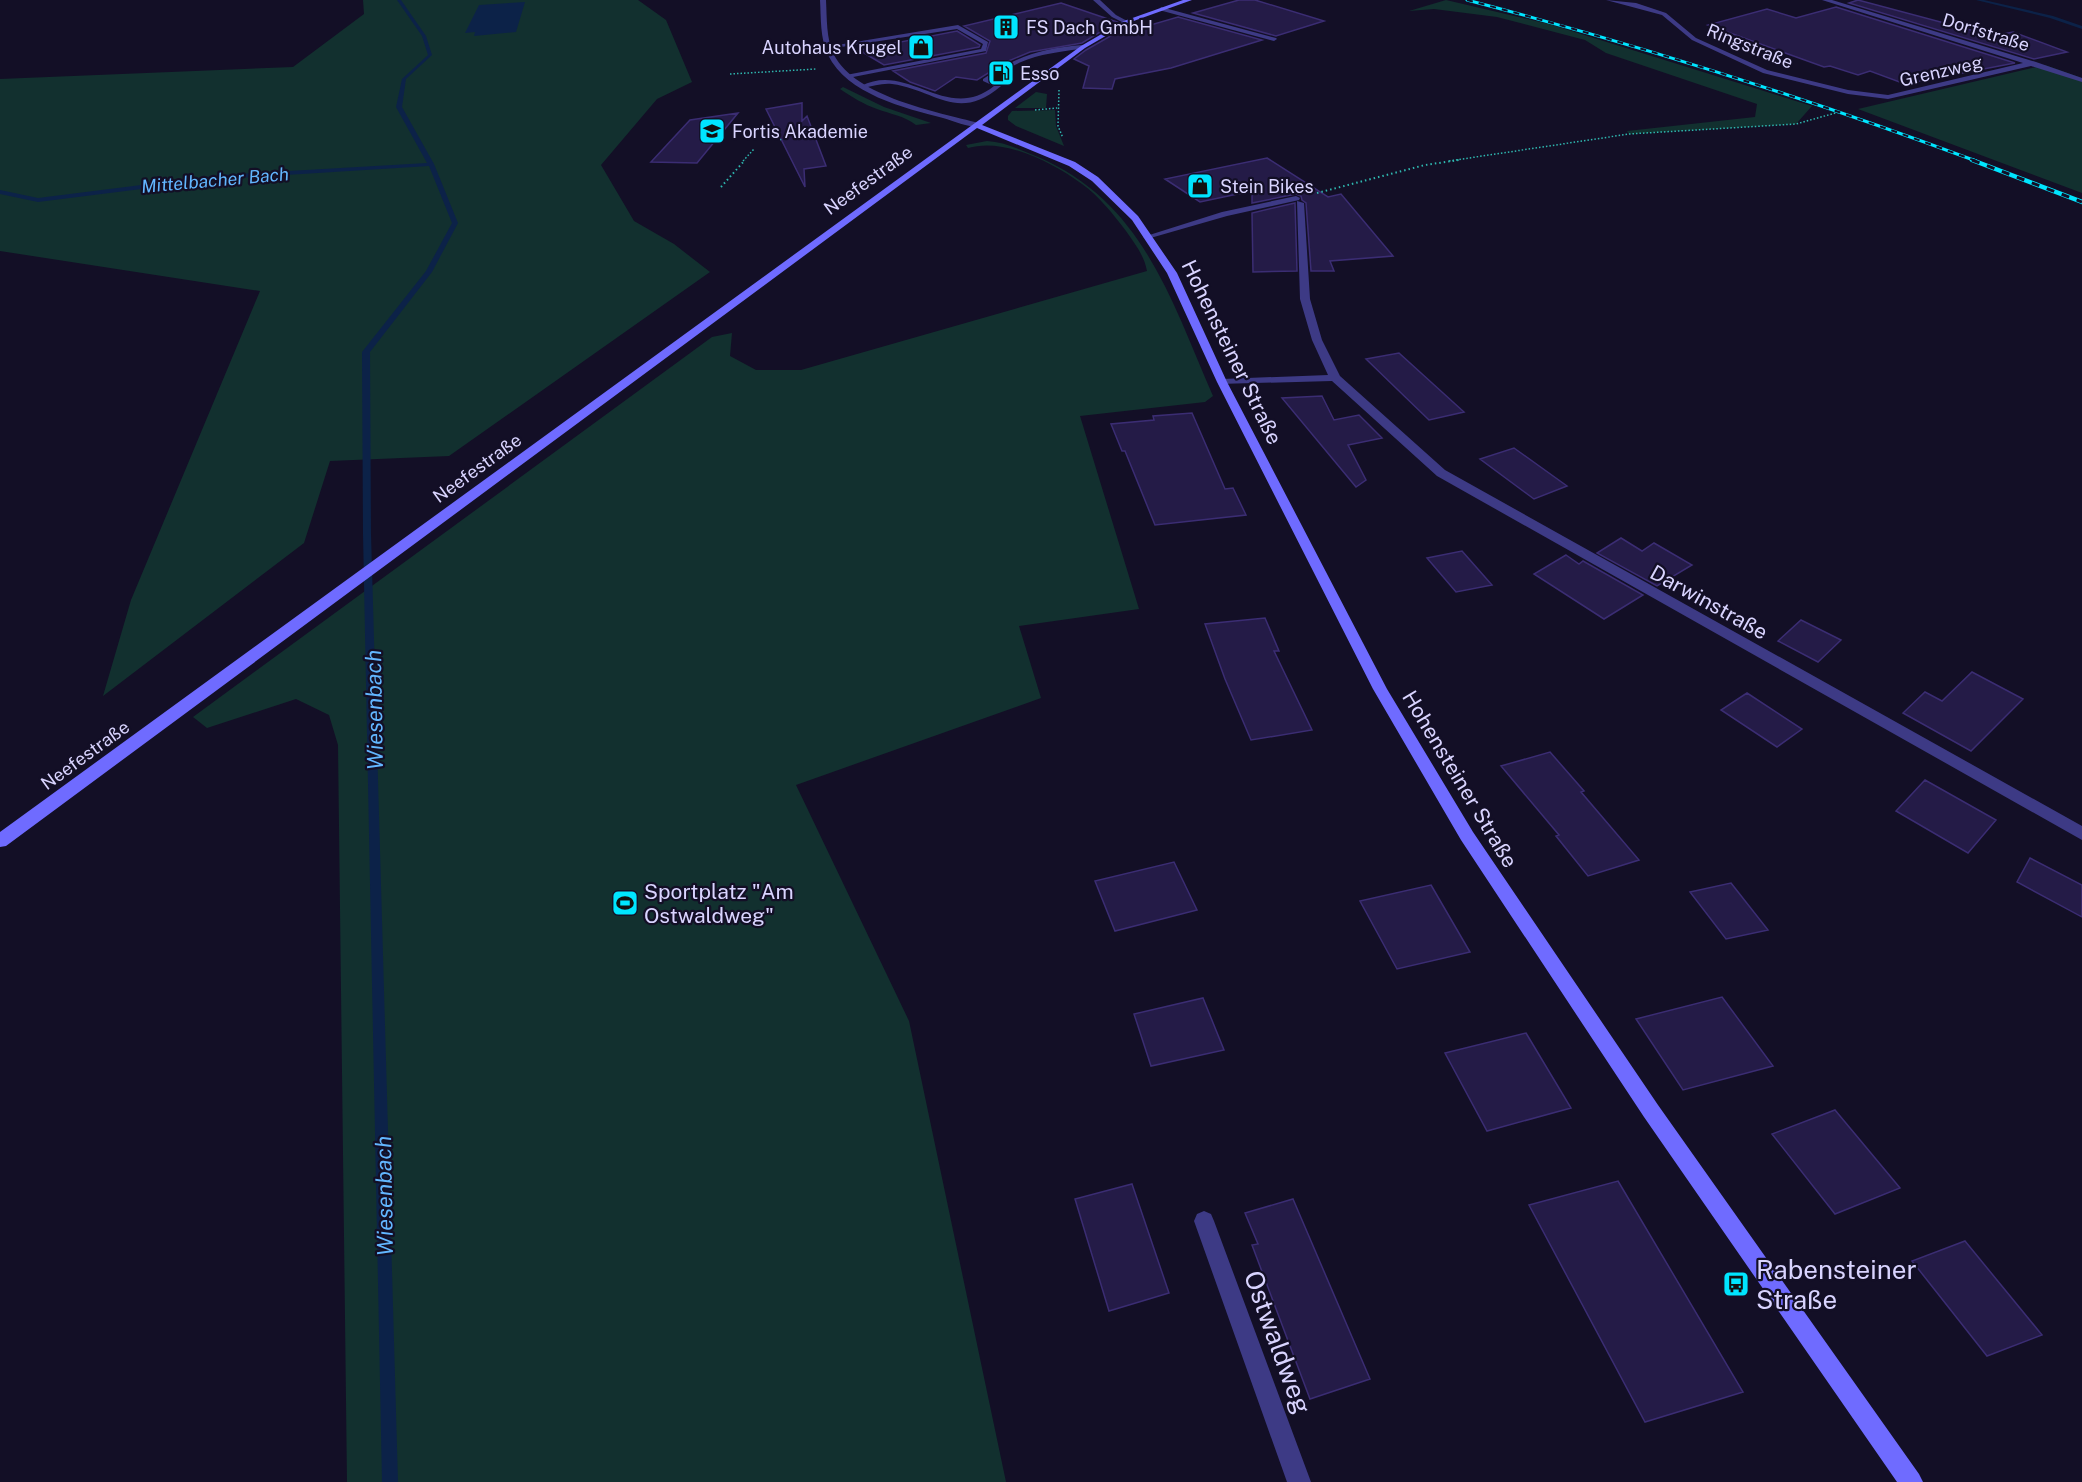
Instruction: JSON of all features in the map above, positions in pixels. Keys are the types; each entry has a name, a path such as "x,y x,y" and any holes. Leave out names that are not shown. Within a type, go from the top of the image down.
{"main road":[{"name":"Neefestraße","path":"0,841 333,599 1083,46 1126,22 1189,0"},
{"name":"Hohensteiner Straße","path":"976,125 1072,164 1095,179 1135,218 1172,273 1222,382 1380,689 1467,836 1651,1111 1911,1482"}],"street":[{"path":"823,0 828,47 838,66 848,76 864,86 938,114 976,125"},
{"path":"1096,0 1114,16 1126,22"},
{"name":"Ringstraße","path":"1609,0 1636,5 1664,14 1694,39 1765,72 1848,92 1888,98"},
{"name":"Dorfstraße","path":"1825,0 2034,63 2082,80"},
{"name":"Grenzweg","path":"1888,98 2034,63"},
{"name":"Darwinstraße","path":"1298,201 1305,299 1317,340 1335,378 1441,473 2082,834"},
{"path":"1222,382 1335,378"},
{"name":"Ostwaldweg","path":"1204,1221 1299,1482"}],"lane":[{"path":"1161,9 1274,39"},
{"path":"828,47 958,27 987,43 984,50 848,76"},
{"path":"864,86 890,82 948,100 973,101 988,96 999,85 985,80 1013,61 1045,49 1083,46"},
{"path":"1147,237 1225,214 1298,201"}],"path":[{"path":"1072,164 1059,126 1057,108 1059,89 1081,59 1083,46"},
{"path":"730,74 838,66"},
{"path":"1298,201 1425,165 1629,134 1796,124 1842,111"},
{"path":"768,128 781,140"},
{"path":"721,187 754,149"}],"green space":[{"path":"363,0 638,0 666,20 692,82 657,99 601,165 634,221 674,244 710,272 449,456 330,461 304,543 103,696 131,600 260,291 0,251 0,79 293,67 364,14"},
{"path":"1446,0 1549,24 1812,106 1796,124 1629,134 1627,131 1755,117 1757,104 1606,53 1585,40 1497,17 1434,9 1409,11"},
{"path":"2045,65 2082,78 2082,193 1858,109"},
{"path":"843,87 884,107 931,123 916,125 902,117 872,107 840,89"},
{"path":"1036,92 1047,94 1046,108 1015,108"},
{"path":"1055,110 1056,126 1064,146 1016,126 1008,120 1012,111"},
{"name":"Sportplatz \"Am Ostwaldweg\"","path":"987,141 1019,149 1074,176 1104,200 1128,227 1149,257 1167,290 1213,396 1205,402 1080,416 1139,609 1019,626 1041,698 796,785 909,1021 1006,1482 347,1482 338,745 329,715 296,699 207,728 193,717 712,337 732,333 730,356 756,370 801,370 1147,271 1136,245 1126,231 1088,189 1057,168 1028,154 997,146 968,148 966,145"}],"water":[{"path":"525,2 516,32 474,36 475,32 465,33 479,5"}],"building":[{"path":"1239,0 1255,0 1324,21 1276,36 1193,13"},
{"path":"1858,0 1993,36 2013,32 2067,52 2034,59 1849,3"},
{"path":"1061,3 1117,22 1082,43 1030,52 1006,62 977,80 956,77 935,91 910,82 893,71 986,53 990,41 964,26"},
{"path":"1836,7 2015,63 1905,84 1870,71 1858,75 1830,66 1824,67 1708,25 1767,9 1796,18"},
{"path":"1178,17 1262,40 1171,68 1115,79 1112,89 1083,88 1089,66 1074,59 1086,50 1128,26 1137,29"},
{"path":"957,31 980,45 979,47 884,65 859,50"},
{"path":"802,103 802,121 807,116 826,166 804,169 805,187 766,109"},
{"path":"738,113 697,163 651,162 690,120"},
{"path":"1267,158 1328,197 1341,194 1393,256 1330,261 1334,271 1311,271 1306,203 1301,196 1296,194 1252,203 1252,191 1200,202 1165,179"},
{"path":"1295,203 1297,271 1253,272 1252,213"},
{"path":"1399,353 1464,412 1429,420 1366,359"},
{"path":"1322,396 1334,420 1359,415 1382,438 1348,445 1366,480 1356,487 1282,398"},
{"path":"1192,413 1225,489 1233,488 1246,515 1155,525 1125,451 1122,451 1111,424 1154,420 1153,416"},
{"path":"1514,448 1567,486 1534,499 1480,459"},
{"path":"1621,538 1642,551 1654,543 1692,565 1657,586 1597,553"},
{"path":"1462,551 1492,585 1456,592 1427,558"},
{"path":"1566,555 1579,564 1583,561 1643,595 1604,619 1534,574"},
{"path":"1265,618 1279,651 1274,651 1312,730 1251,740 1205,624"},
{"path":"1801,620 1841,640 1818,662 1778,641"},
{"path":"1972,672 2023,699 1971,751 1903,713 1925,692 1942,701"},
{"path":"1747,693 1802,729 1777,747 1721,710"},
{"path":"1550,752 1639,860 1588,876 1556,836 1559,835 1501,766"},
{"path":"1925,780 1996,820 1968,853 1896,811"},
{"path":"2030,858 2082,885 2082,917 2017,882"},
{"path":"1174,862 1197,910 1115,931 1095,881"},
{"path":"1731,883 1768,930 1726,939 1690,892"},
{"path":"1431,885 1470,952 1397,969 1360,901"},
{"path":"1722,997 1773,1066 1683,1090 1636,1019"},
{"path":"1203,998 1224,1050 1151,1066 1134,1014"},
{"path":"1526,1033 1571,1108 1487,1131 1445,1053"},
{"path":"1835,1110 1900,1188 1835,1214 1772,1134"},
{"path":"1618,1181 1743,1392 1645,1422 1529,1205"},
{"path":"1132,1184 1169,1293 1109,1311 1075,1199"},
{"path":"1293,1199 1370,1379 1310,1399 1252,1245 1258,1244 1245,1213"},
{"path":"1965,1241 2042,1335 1987,1356 1912,1261"}],"waterway":[{"name":"Wiesenbach","path":"399,0 424,36 430,55 404,79 399,107 431,164"},
{"path":"1978,0 2051,17 2082,28"},
{"name":"Mittelbacher Bach","path":"0,192 38,200 221,177 431,164"},
{"name":"Wiesenbach","path":"390,1482 367,534 366,352 429,272 455,223 431,164"}],"railway":[{"path":"1467,0 1596,35 1724,74 1976,161"},
{"path":"1972,160 2082,202"}],"place":[{"name":"FS Dach GmbH","path":"1006,27"},
{"name":"Autohaus Krugel","path":"921,47"},
{"name":"Esso","path":"1001,73"},
{"name":"Fortis Akademie","path":"712,131"},
{"name":"Stein Bikes","path":"1200,186"},
{"name":"Sportplatz \"Am Ostwaldweg\"","path":"625,903"},
{"name":"Rabensteiner Straße","path":"1736,1284"}]}
